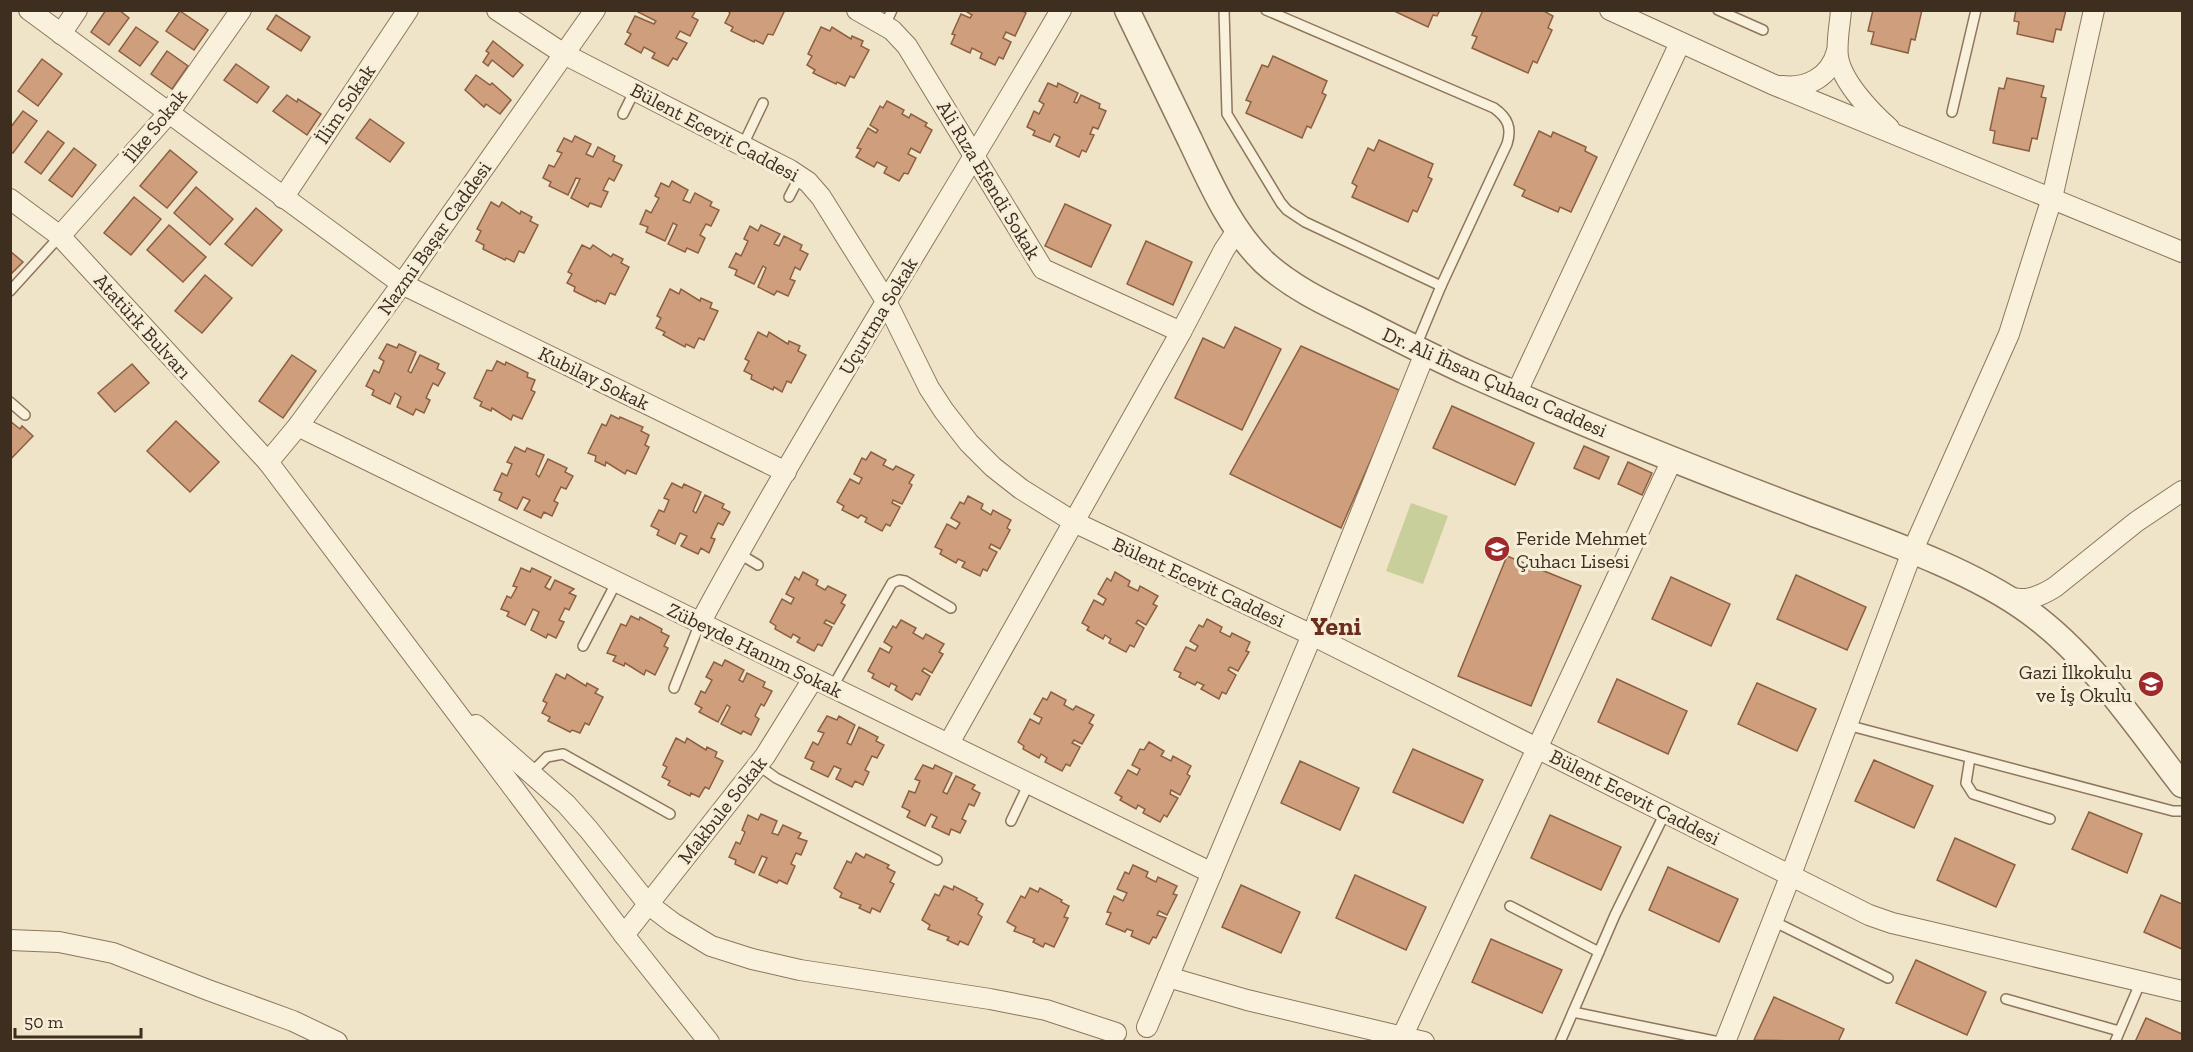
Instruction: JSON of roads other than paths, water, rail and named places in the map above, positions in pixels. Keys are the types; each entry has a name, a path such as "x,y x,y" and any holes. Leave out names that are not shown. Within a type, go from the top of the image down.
{"street":[{"name":"Kubilay Sokak","path":"29,10 402,284 786,472"},
{"path":"61,34 77,10"},
{"name":"İlke Sokak","path":"60,236 168,114 241,10"},
{"name":"İlim Sokak","path":"283,198 408,10"},
{"name":"Bülent Ecevit Caddesi","path":"497,10 564,54 800,176 821,196 886,301 929,388 969,443 993,468 1021,489 1074,522 1312,635 1790,877 1881,919 2182,991"},
{"name":"Nazmi Başar Caddesi","path":"268,462 298,426 402,284 595,10"},
{"name":"Ali Rıza Efendi Sokak","path":"857,10 888,18 1043,269 1181,332"},
{"name":"Uçurtma Sokak","path":"700,624 738,554 886,301 1061,10"},
{"name":"Dr. Ali İhsan Çuhacı Caddesi","path":"1127,10 1215,191 1238,230 1266,264 1290,282 1314,297 1420,351 1516,394 1672,460 1912,552 1954,570 2000,594 2028,611 2051,630 2108,690 2182,786"},
{"path":"1610,10 1772,84 2182,252"},
{"path":"1772,84 1796,87 1817,80 1833,63 1837,51 1841,10"},
{"path":"1725,1041 1790,877 1912,552 2009,334 2052,198 2094,10"},
{"path":"1516,394 1680,43"},
{"path":"1837,51 1843,71 1863,102 1905,140"},
{"name":"Atatürk Bulvarı","path":"10,199 60,236 268,462 444,698"},
{"path":"948,743 1181,332 1224,250 1238,230"},
{"path":"1147,1027 1312,635 1420,351"},
{"name":"Zübeyde Hanım Sokak","path":"298,426 1212,873"},
{"path":"1402,1037 1672,460"},
{"name":"Dr. Ali İhsan Çuhacı Caddesi","path":"2000,594 2025,600 2040,596 2055,588 2136,522 2182,492"},
{"path":"2051,630 2044,613 2049,596 2055,588"},
{"name":"Makbule Sokak","path":"624,936 758,765 813,679"},
{"path":"444,698 566,804 590,830 648,904 673,923 711,946 752,959 800,970 990,999 1046,1010 1116,1033"},
{"path":"444,698 624,936 709,1041"},
{"path":"10,940 59,942 113,952 198,987 293,1021 338,1041"},
{"path":"1168,977 1247,1000 1424,1041"}],"lane":[{"path":"1224,10 1227,114 1281,204 1305,222 1442,286"},
{"path":"1266,10 1494,108 1507,121 1510,128 1507,144 1442,286 1420,351"},
{"path":"1718,10 1762,30"},
{"path":"1952,112 1976,10"},
{"path":"622,114 635,90"},
{"path":"742,145 763,103"},
{"path":"789,197 800,176"},
{"path":"10,291 60,236"},
{"path":"10,402 25,415"},
{"path":"738,554 758,565"},
{"path":"832,688 892,583 903,580 951,608"},
{"path":"583,646 616,583"},
{"path":"674,688 700,624"},
{"path":"1847,725 2173,811 2182,811"},
{"path":"531,773 547,758 563,754 670,814"},
{"path":"1971,758 1966,783 1973,794 2050,819"},
{"path":"758,765 776,778 938,860"},
{"path":"1011,820 1029,783"},
{"path":"1560,1041 1599,952 1665,813"},
{"path":"1510,906 1599,952"},
{"path":"1773,921 1888,978"},
{"path":"2115,1041 2141,981"},
{"path":"2006,999 2119,1031"},
{"path":"1573,1012 1719,1041"}],"place":[{"name":"Feride Mehmet Çuhacı Lisesi","path":"1497,549"},
{"name":"Gazi İlkokulu ve İş Okulu","path":"2151,684"}],"district":[{"name":"Yeni","path":"1336,626"}]}
